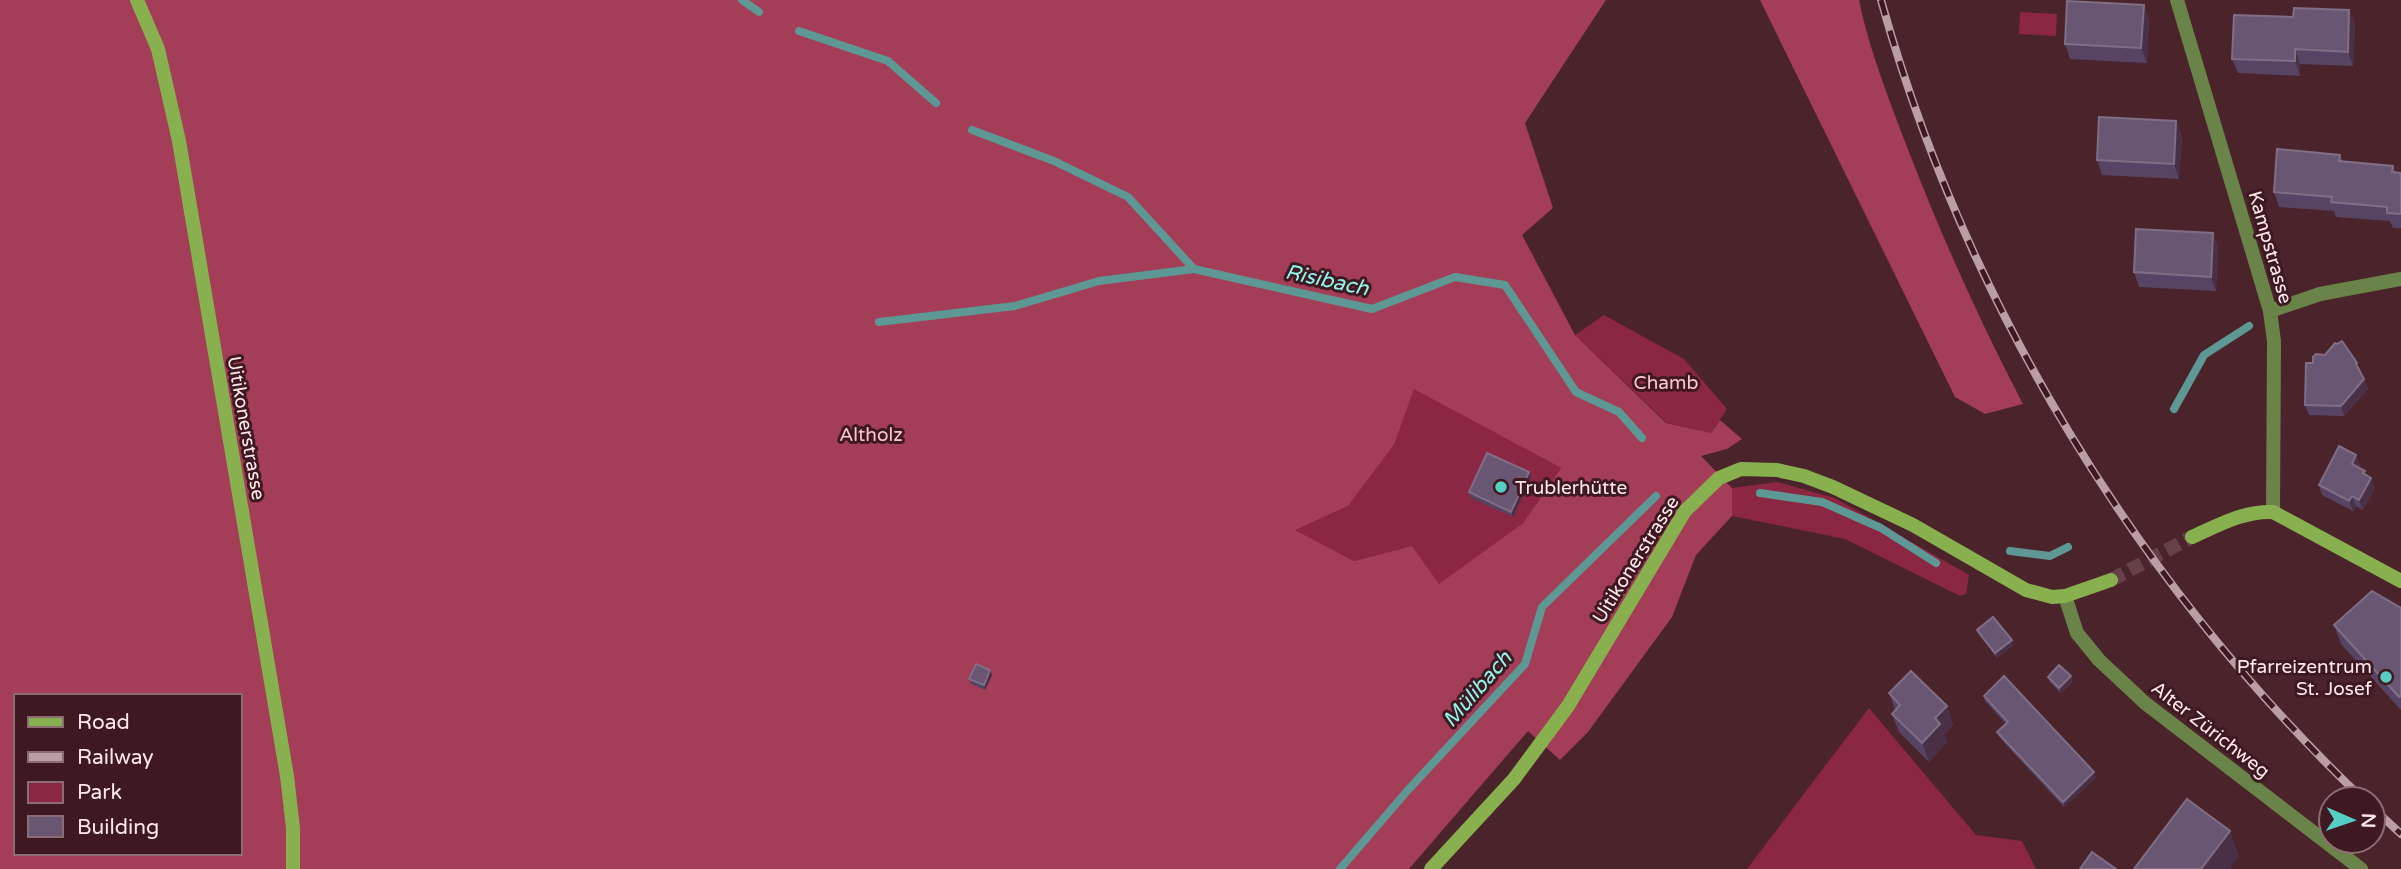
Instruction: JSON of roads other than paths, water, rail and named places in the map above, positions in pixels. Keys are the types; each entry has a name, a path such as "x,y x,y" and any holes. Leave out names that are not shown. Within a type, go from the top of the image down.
{"street":[{"name":"Uitikonerstrasse","path":"137,0 158,49 179,141 287,776 293,828 293,869"},
{"name":"Kampstrasse","path":"2177,0 2270,311 2274,341 2273,512"},
{"path":"2270,311 2320,294 2401,279"},
{"name":"Uitikonerstrasse","path":"1431,869 1514,779 1553,727 1685,511 1719,478 1741,469 1777,470 1804,476 1903,520 2026,590 2052,597 2065,596 2111,580"},
{"path":"2192,537 2240,515 2273,512 2401,581"},
{"name":"Alter Zürichweg","path":"2065,596 2077,633 2099,660 2145,703 2361,869"}],"waterway":[{"name":"Risibach","path":"742,0 759,12"},
{"name":"Risibach","path":"799,31 888,61 936,103"},
{"name":"Risibach","path":"972,130 1054,161 1128,197 1194,269 1372,309 1455,277 1505,285 1576,392 1619,412 1642,438"},
{"path":"879,322 1015,306 1099,281 1194,269"},
{"name":"Mülibach","path":"2174,409 2204,355 2249,326"},
{"name":"Mülibach","path":"1760,493 1822,502 1881,528 1936,563"},
{"name":"Mülibach","path":"1340,869 1408,790 1525,664 1542,607 1656,496"},
{"name":"Mülibach","path":"2010,551 2050,556 2068,547"}],"tunnel":[{"path":"2111,580 2192,537"}],"railway":[{"path":"1881,0 1917,112 1960,222 2011,328 2069,432 2133,531 2204,626 2281,715 2349,785"},
{"path":"2387,821 2401,834"}],"place":[{"name":"Trublerhütte","path":"1501,487"},
{"name":"Pfarreizentrum St. Josef","path":"2386,677"}],"park label":[{"name":"Chamb","path":"1666,382"},
{"name":"Altholz","path":"871,434"}]}
